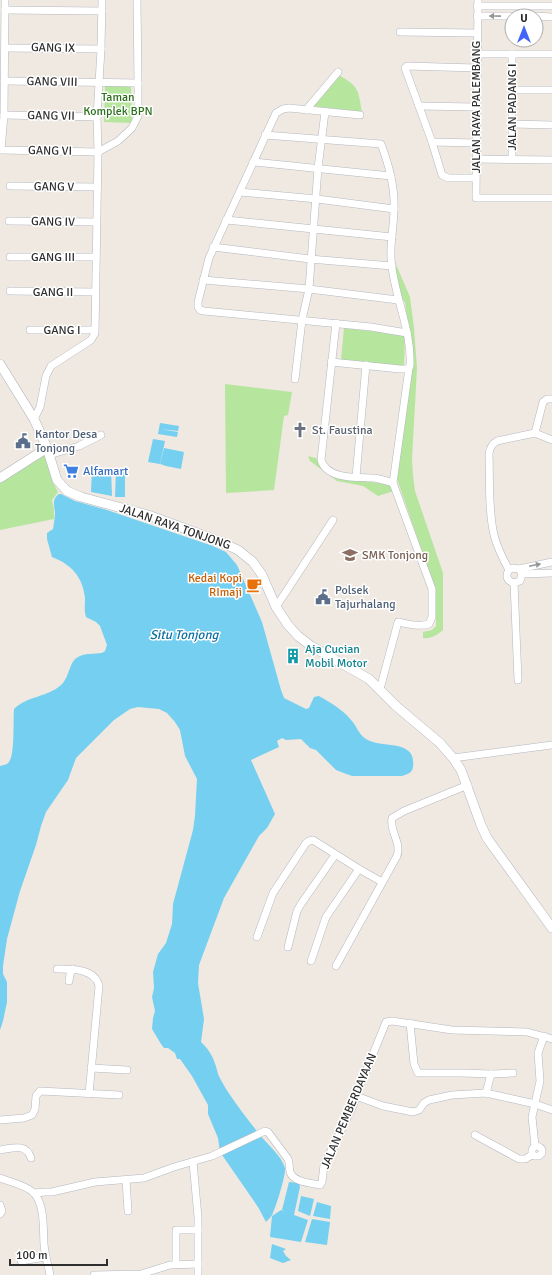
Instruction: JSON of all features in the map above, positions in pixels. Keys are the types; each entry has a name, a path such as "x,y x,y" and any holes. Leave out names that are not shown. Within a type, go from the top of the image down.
{"main road":[{"name":"JALAN RAYA TONJONG","path":"0,364 34,419 48,452 57,480 67,491 81,497 148,515 216,540 238,550 253,562 262,575 276,607 288,625 298,636 311,646 369,679 396,706 440,743 461,770 468,785 474,808 487,838 552,928"},
{"path":"0,478 48,452"}],"street":[{"path":"4,115 5,0"},
{"path":"34,419 40,407 48,371 51,366 91,340 94,336 98,152 97,116 100,82 102,0"},
{"path":"98,152 118,141 132,128 138,116 137,0"},
{"path":"478,3 552,6"},
{"name":"JALAN RAYA PALEMBANG","path":"478,3 476,33 476,198 552,198"},
{"path":"5,10 102,11"},
{"path":"477,16 504,16"},
{"path":"400,32 476,33"},
{"name":"GANG IX","path":"5,48 101,49"},
{"name":"JALAN PADANG I","path":"476,54 552,54"},
{"name":"JALAN PADANG I","path":"512,54 512,160"},
{"path":"475,178 444,177 405,69 406,67 476,68"},
{"path":"306,110 338,72"},
{"name":"GANG VIII","path":"5,81 138,83"},
{"path":"512,90 552,90"},
{"path":"419,106 476,107"},
{"path":"360,115 289,108 279,110 276,113 213,247 203,280 198,307 200,310 302,320 407,333"},
{"path":"295,379 302,320 309,289 310,259 314,230 318,168 325,112"},
{"name":"GANG VII","path":"4,115 97,116"},
{"name":"GANG VI","path":"4,115 1,150 98,152"},
{"path":"512,124 552,125"},
{"path":"266,135 381,144 393,181 394,209 391,257 398,300 407,333 410,354 393,483 432,589 432,617 429,624 423,626 398,622 380,690"},
{"path":"432,142 476,143"},
{"path":"476,159 552,160"},
{"path":"253,162 391,176"},
{"name":"GANG V","path":"10,186 97,187"},
{"path":"240,192 316,199 394,209"},
{"path":"226,220 392,237"},
{"name":"GANG IV","path":"9,222 96,222"},
{"path":"213,247 310,259 392,266"},
{"name":"GANG III","path":"10,257 96,257"},
{"path":"203,280 309,289 398,300"},
{"name":"GANG II","path":"10,292 95,292"},
{"path":"336,324 321,460 322,466 331,472 340,475 381,479 393,483"},
{"name":"GANG I","path":"30,330 94,330"},
{"path":"332,362 400,369 409,368"},
{"path":"356,477 366,365"},
{"path":"535,433 543,402 547,399 552,399"},
{"path":"520,572 520,581 514,583 510,582 507,576 509,570 497,546 492,525 490,448 497,441 535,433 552,440"},
{"path":"48,452 79,446 101,435"},
{"path":"276,607 333,520"},
{"path":"520,572 552,562"},
{"path":"509,570 512,568 520,572 552,573"},
{"path":"514,583 518,680"},
{"path":"453,758 552,746"},
{"path":"336,966 399,852 391,823 392,818 404,811 468,785"},
{"path":"257,937 273,893 307,841 313,840 382,882"},
{"path":"288,947 300,904 336,854"},
{"path":"311,961 326,917 359,869"},
{"path":"56,969 73,969 94,976 97,979 99,986 89,1094"},
{"path":"69,981 70,974 73,969"},
{"name":"JALAN PEMBERDAYAAN","path":"34,1193 52,1192 95,1182 144,1178 219,1153 264,1132 267,1132 288,1159 291,1175 294,1178 320,1185 322,1182 324,1165 353,1106 386,1022 392,1021 410,1023 452,1030 527,1032 552,1039"},
{"path":"410,1023 414,1064 418,1073 513,1073"},
{"path":"475,1136 519,1159 525,1159 532,1154 534,1156 539,1156 542,1153 540,1147 535,1146 532,1123 534,1104 540,1081 538,1054 544,1036"},
{"path":"91,1068 127,1070"},
{"path":"486,1093 491,1074"},
{"path":"0,1120 24,1118 32,1115 35,1108 36,1096 40,1091 119,1095"},
{"path":"356,1096 383,1106 413,1112 419,1110 424,1103 429,1100 452,1095 486,1093 534,1104 552,1110"},
{"path":"0,1150 25,1149 28,1151 31,1158"},
{"path":"193,1162 198,1230 198,1275"},
{"path":"0,1178 34,1193 41,1210 46,1257 50,1275"},
{"path":"126,1180 128,1211"},
{"path":"0,1205 2,1211 0,1214"},
{"path":"176,1264 176,1230 198,1230"},
{"path":"21,1261 46,1257"},
{"path":"94,1275 141,1274 176,1264 198,1264"}],"green space":[{"path":"339,75 356,89 360,98 362,112 312,106"},
{"name":"Taman Komplek BPN","path":"105,86 131,86 132,123 104,122"},
{"path":"395,262 410,297 414,328 417,368 412,459 415,491 443,573 443,630 429,638 423,638 423,632 432,630 436,626 436,592 397,479 405,409 409,336 405,302 399,296 394,265"},
{"path":"344,328 405,335 404,366 341,360"},
{"path":"225,384 292,392 288,415 284,416 274,490 226,493"},
{"path":"44,454 53,482 58,492 52,500 54,519 0,530 0,481"},
{"path":"308,456 319,459 325,470 366,481 390,485 394,491 378,496 363,486 337,481 310,461"}],"water":[{"path":"160,423 179,426 178,431 160,429 178,432 177,437 158,434"},
{"path":"153,439 165,441 160,464 148,462"},
{"path":"164,448 184,452 181,469 160,464"},
{"path":"111,469 112,496 91,492 92,470"},
{"path":"116,470 125,470 125,497 115,497"},
{"name":"Situ Tonjong","path":"59,494 75,501 107,510 213,546 226,552 237,565 262,622 284,698 306,709 309,708 314,697 319,696 336,706 344,713 353,722 361,735 366,739 380,744 404,748 413,758 412,771 402,776 352,776 336,770 316,750 310,748 301,739 286,740 282,738 277,741 279,747 251,760 275,814 267,828 259,836 224,898 199,965 198,983 204,1019 201,1042 212,1056 219,1076 228,1092 259,1134 277,1154 285,1168 276,1205 272,1216 266,1222 258,1207 220,1152 218,1138 208,1114 208,1105 192,1076 180,1059 177,1059 175,1053 168,1048 164,1048 152,1029 155,1011 152,997 154,988 153,972 158,954 166,943 172,924 173,904 193,830 197,779 185,756 180,730 167,713 159,709 138,707 130,709 114,720 76,758 68,780 46,812 20,891 7,939 3,974 7,982 7,1002 0,1030 0,766 7,764 11,758 13,745 14,709 25,701 56,689 64,682 75,659 84,655 102,653 105,651 107,645 100,626 96,622 86,617 84,590 79,578 65,563 52,557 47,539 47,533 53,529 55,514 54,502 55,498"},
{"path":"289,1182 299,1183 300,1187 294,1215 308,1220 301,1242 270,1237 272,1216 281,1210 286,1212 282,1210"},
{"path":"301,1196 314,1199 310,1216 298,1211"},
{"path":"317,1202 331,1206 330,1219 313,1216"},
{"path":"312,1219 330,1222 327,1245 305,1242"},
{"path":"272,1244 286,1249 283,1251 291,1260 283,1263 270,1258"}],"place":[{"name":"St. Faustina","path":"300,430"},
{"name":"Kantor Desa Tonjong","path":"23,441"},
{"name":"Alfamart","path":"71,471"},
{"name":"SMK Tonjong","path":"350,555"},
{"name":"Kedai Kopi RImaji","path":"254,585"},
{"name":"Polsek Tajurhalang","path":"323,597"},
{"name":"Aja Cucian Mobil Motor","path":"293,656"}]}
